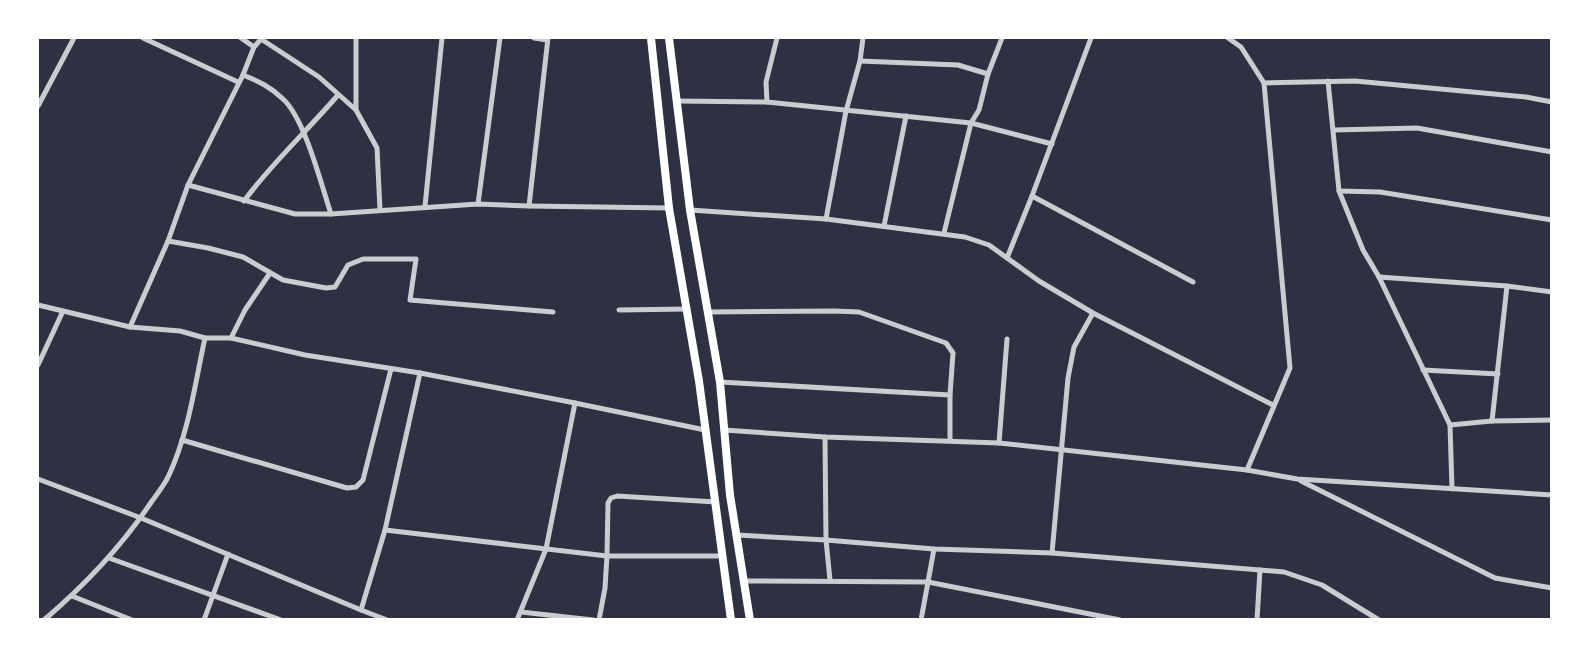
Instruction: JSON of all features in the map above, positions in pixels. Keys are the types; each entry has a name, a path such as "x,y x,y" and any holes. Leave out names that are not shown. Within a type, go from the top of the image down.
{"main road":[{"path":"651,38 669,208 687,309 731,620"},
{"path":"669,38 690,210 720,382 730,495 750,620"}],"street":[{"path":"38,106 74,38"},
{"path":"143,38 238,82"},
{"path":"242,38 254,46"},
{"path":"130,327 168,241 188,185 243,75 254,46 262,38 319,77 356,110 378,148 380,210"},
{"path":"356,38 356,110"},
{"path":"424,206 442,38"},
{"path":"478,204 500,38"},
{"path":"529,206 547,39 534,38"},
{"path":"767,102 766,82 777,38"},
{"path":"826,219 846,111 860,61 863,38"},
{"path":"944,233 971,123 979,110 988,74 1002,38"},
{"path":"1007,258 1091,38"},
{"path":"1228,38 1240,47 1264,83 1290,368 1247,470"},
{"path":"860,61 958,66 988,74"},
{"path":"243,75 267,85 292,109 331,214"},
{"path":"1328,81 1339,191 1363,250 1379,277 1450,425 1452,489"},
{"path":"1264,83 1355,81 1526,97 1551,102"},
{"path":"244,201 265,172 303,135 338,95"},
{"path":"677,101 767,102 971,123 1052,144"},
{"path":"884,225 906,116"},
{"path":"1334,130 1417,128 1551,152"},
{"path":"188,185 295,214 331,214 478,204 669,208"},
{"path":"1339,191 1380,192 1551,220"},
{"path":"1032,196 1193,282"},
{"path":"690,210 884,225 965,237 989,245 1039,281 1092,313 1273,405"},
{"path":"168,241 243,257 283,280 326,288 335,287 348,265 363,260 416,259 410,300 553,312"},
{"path":"231,338 245,310 270,273"},
{"path":"1379,277 1507,286 1551,292"},
{"path":"1492,422 1507,286"},
{"path":"38,304 130,327 180,331 205,338 231,338 305,355 420,373 705,430"},
{"path":"619,310 687,309"},
{"path":"709,312 834,310 859,312 946,343 953,353 950,440"},
{"path":"38,365 63,311"},
{"path":"1052,553 1070,368 1074,347 1092,313"},
{"path":"44,620 72,596 109,558 141,518 169,476 182,440 205,338"},
{"path":"999,443 1007,339"},
{"path":"182,440 347,488 356,487 363,480 391,369"},
{"path":"1422,370 1498,374"},
{"path":"361,610 385,530 420,373"},
{"path":"720,382 950,395"},
{"path":"517,620 546,549 575,403"},
{"path":"1450,425 1551,420"},
{"path":"723,430 825,437 999,443 1062,452 1247,470 1297,479 1551,495"},
{"path":"825,437 826,540 830,580"},
{"path":"38,479 141,518 387,620"},
{"path":"1297,479 1495,578 1551,588"},
{"path":"599,620 605,588 608,503 611,498 617,496 716,502"},
{"path":"385,530 607,556 722,556"},
{"path":"737,535 934,549 1052,553 1284,572 1322,585 1379,620"},
{"path":"921,620 934,549"},
{"path":"204,620 228,554"},
{"path":"109,558 281,620"},
{"path":"1257,620 1260,570"},
{"path":"743,581 928,582 1120,620"},
{"path":"72,596 132,620"},
{"path":"521,612 593,620"}]}
